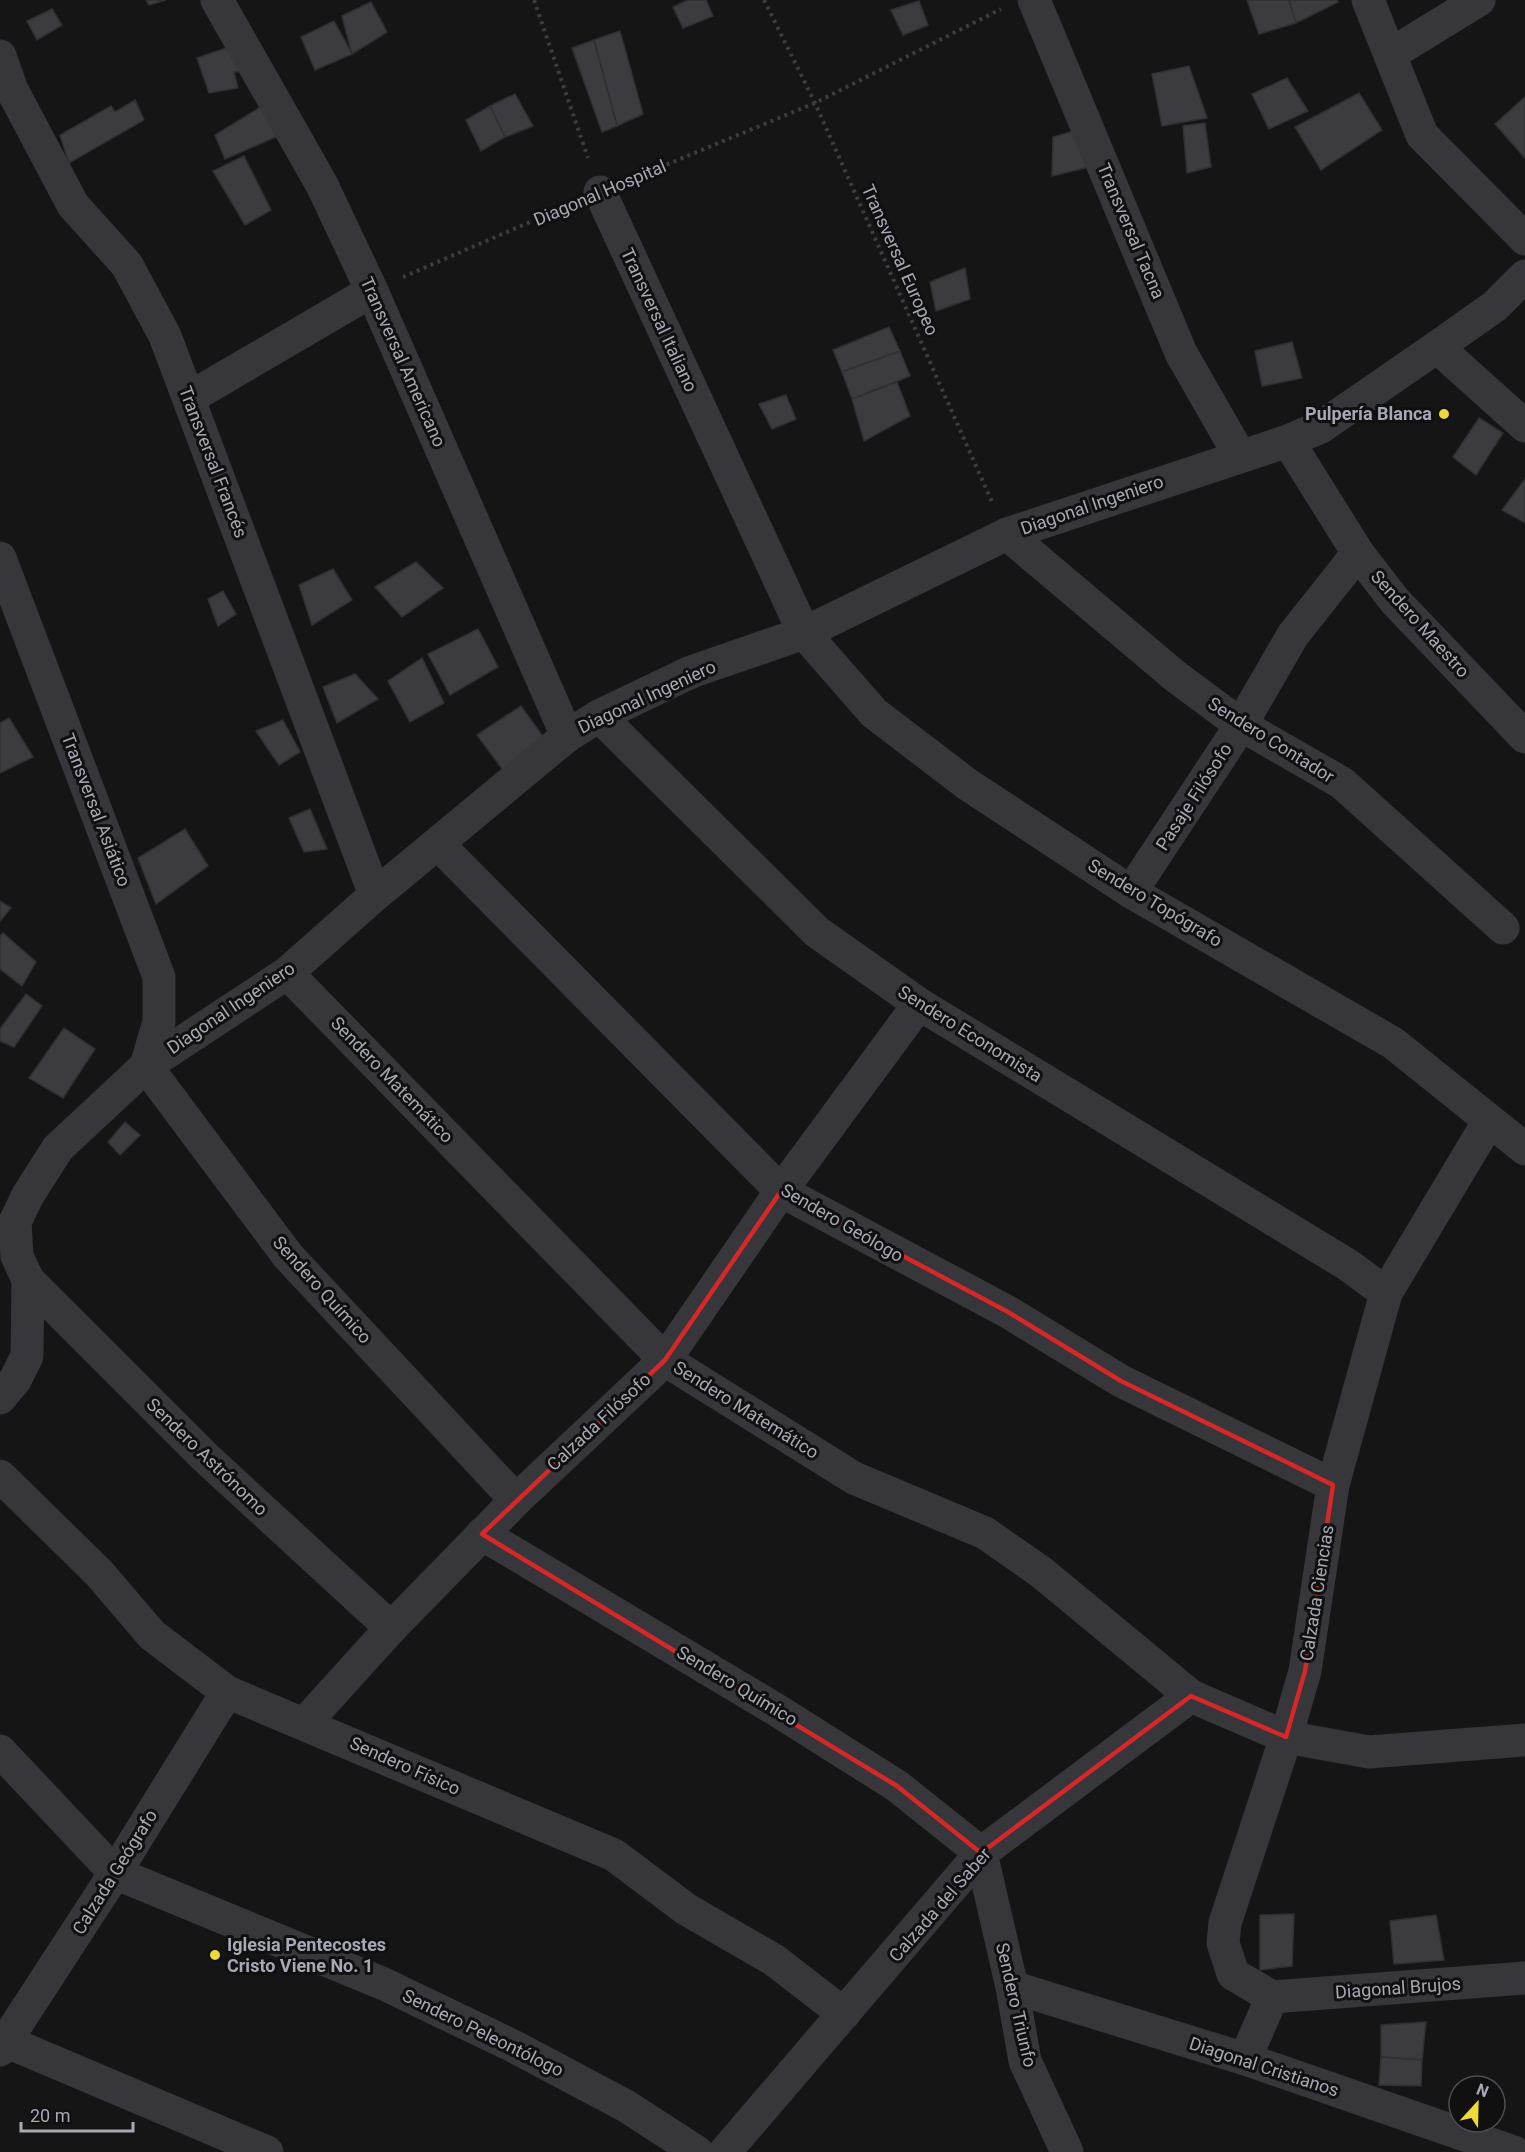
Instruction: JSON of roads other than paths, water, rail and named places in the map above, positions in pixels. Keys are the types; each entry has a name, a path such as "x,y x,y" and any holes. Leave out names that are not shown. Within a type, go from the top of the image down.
{"street":[{"name":"Transversal Americano","path":"217,0 322,185 372,291 567,735"},
{"path":"1368,0 1422,135 1525,239"},
{"path":"1391,54 1479,0"},
{"name":"Transversal Tacna","path":"1021,3 1181,353 1239,456"},
{"name":"Transversal Francés","path":"0,56 12,90 73,205 127,265 165,336 375,895"},
{"name":"Transversal Italiano","path":"600,192 804,633"},
{"name":"Diagonal Ingeniero","path":"0,1398 15,1380 27,1356 28,1280 17,1256 15,1222 28,1195 58,1148 146,1066 287,973 375,895 567,735 598,716 691,672 804,633 1007,534 1321,428 1495,306 1525,276"},
{"path":"189,398 372,291"},
{"path":"1437,347 1525,426"},
{"name":"Sendero Maestro","path":"1288,441 1358,553 1395,601 1525,737"},
{"name":"Sendero Contador","path":"1007,534 1174,676 1241,725 1342,783 1503,928"},
{"name":"Pasaje Filósofo","path":"1131,892 1241,725 1293,635 1358,553"},
{"name":"Transversal Asiático","path":"0,558 159,977 159,1022 146,1066"},
{"name":"Sendero Topógrafo","path":"804,633 874,713 967,784 1131,892 1393,1043 1525,1149"},
{"name":"Sendero Economista","path":"598,716 817,932 919,1004 1348,1265 1386,1293"},
{"name":"Sendero Geólogo","path":"438,844 781,1191 1008,1312 1121,1381 1334,1485"},
{"name":"Sendero Matemático","path":"287,973 665,1360 854,1478 984,1533 1041,1572 1191,1696 1286,1737 1369,1752 1525,1740"},
{"name":"Calzada Filósofo","path":"304,1723 482,1534 665,1360 781,1191 919,1004"},
{"name":"Sendero Químico","path":"146,1066 288,1256 516,1500"},
{"name":"Calzada Ciencias","path":"1272,1997 1233,1974 1223,1942 1225,1923 1286,1737 1305,1671 1334,1485 1386,1293 1489,1121"},
{"name":"Sendero Astrónomo","path":"28,1280 206,1458 391,1628"},
{"name":"Sendero Físico","path":"0,1476 99,1574 152,1635 227,1692 615,1855 686,1909 774,1960 844,2014"},
{"name":"Sendero Químico","path":"482,1534 775,1709 879,1774 981,1853"},
{"name":"Calzada Geógrafo","path":"2,2043 115,1874 227,1692"},
{"name":"Calzada del Saber","path":"743,2145 844,2014 981,1853 1191,1696"},
{"name":"Sendero Peleontólogo","path":"0,1751 115,1874 384,1984 513,2046 616,2101 697,2152"},
{"name":"Sendero Triunfo","path":"981,1853 1012,1987 1024,2061 1067,2152"},
{"name":"Diagonal Brujos","path":"1272,1997 1525,1978"},
{"name":"Diagonal Cristianos","path":"1012,1987 1245,2059 1514,2152"},
{"path":"1245,2059 1272,1997"},
{"path":"2,2043 267,2152"}],"place":[{"name":"Pulpería Blanca","path":"1444,414"},
{"name":"Iglesia Pentecostes Cristo Viene No. 1","path":"215,1955"}]}
